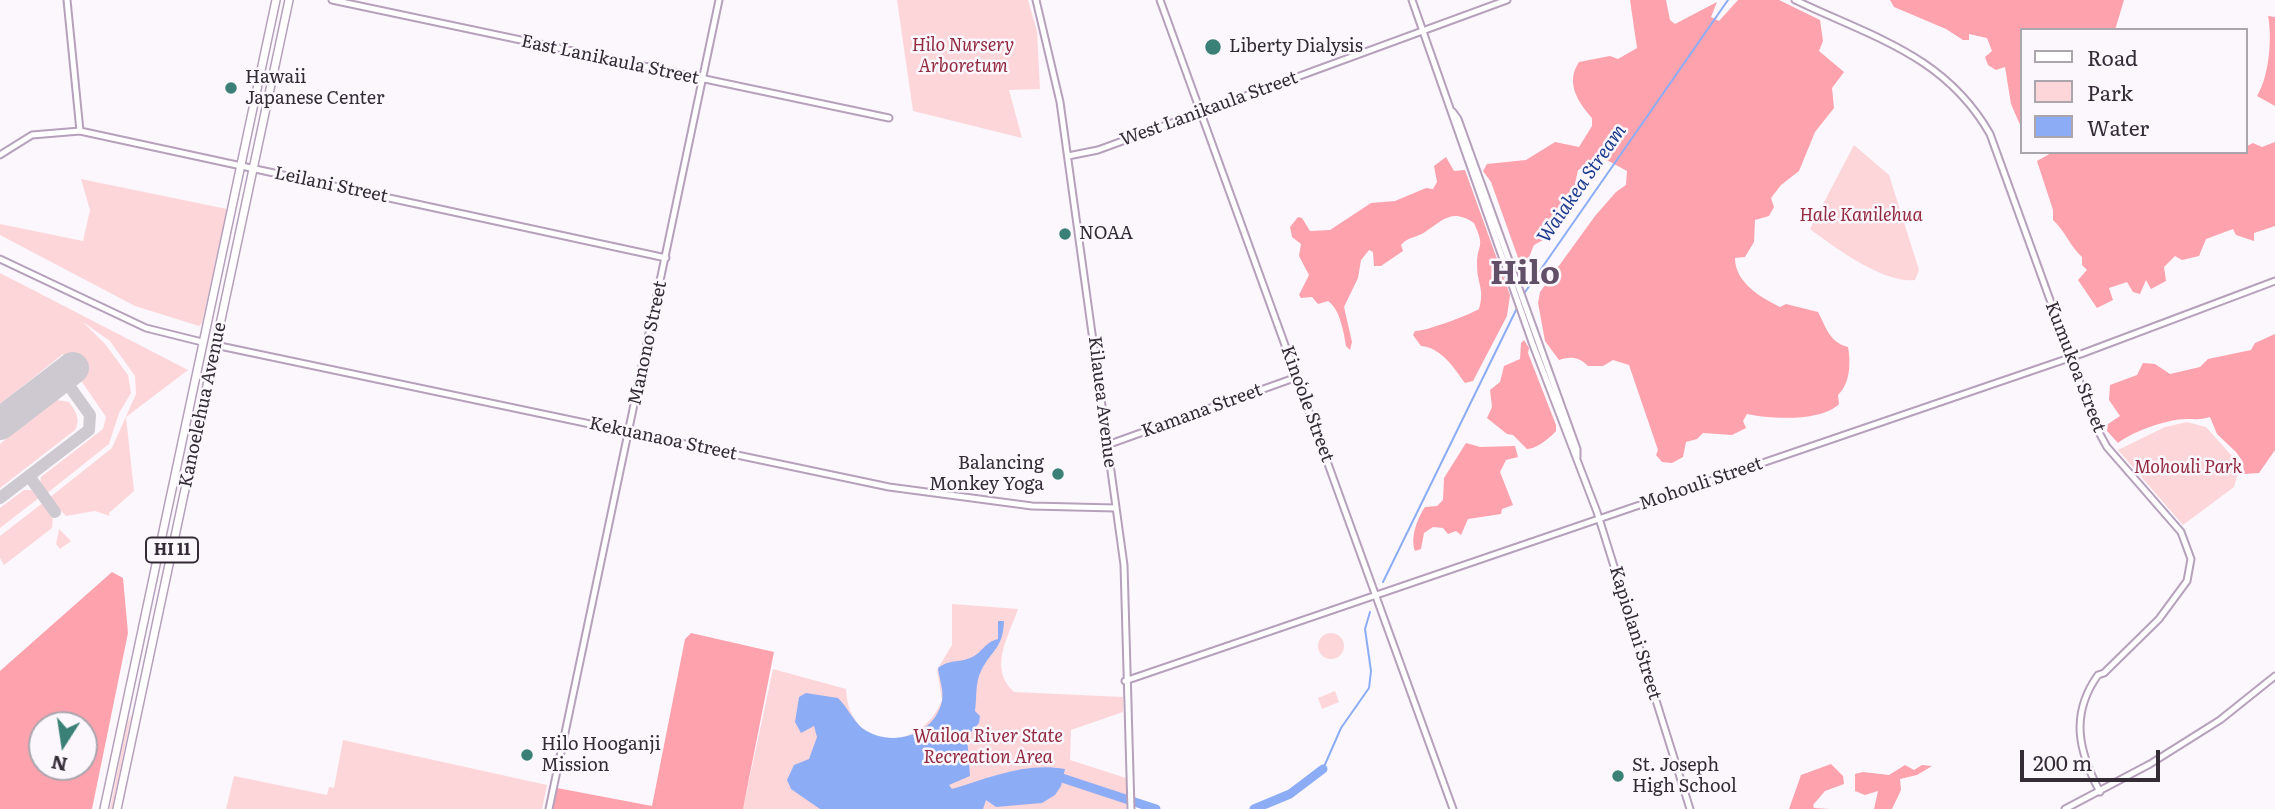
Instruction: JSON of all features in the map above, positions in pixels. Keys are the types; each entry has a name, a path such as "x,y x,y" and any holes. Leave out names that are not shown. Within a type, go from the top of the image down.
{"highway":[{"name":"Kanoelehua Avenue","path":"117,809 289,0"},
{"name":"Kanoelehua Avenue","path":"104,809 275,1"},
{"path":"202,342 215,345"},
{"path":"124,717 141,694 133,676"}],"street":[{"path":"67,0 80,131"},
{"name":"East Lanikaula Street","path":"332,0 889,118"},
{"name":"Manono Street","path":"549,809 719,0"},
{"name":"Kilauea Avenue","path":"1036,0 1059,94 1124,565 1125,681 1132,809"},
{"name":"Kinoʻole Street","path":"1160,0 1452,809"},
{"name":"Kapiolani Street","path":"1412,0 1453,112 1458,119 1577,449 1577,457 1690,809"},
{"name":"West Lanikaula Street","path":"1068,156 1098,150 1507,0"},
{"name":"Kumukoa Street","path":"1795,0 1895,46 1939,71 1959,89 1990,134 2096,427 2107,447 2181,532 2191,559 2186,581 2160,620 2104,673 2098,674 2084,701 2080,741 2084,761 2100,792"},
{"name":"Kapiolani Street","path":"1453,112 1453,122 1521,312 1572,452 1577,457"},
{"name":"Leilani Street","path":"0,155 32,135 80,131 666,258"},
{"path":"0,259 130,321 171,336 202,342"},
{"name":"Mohouli Street","path":"1125,681 2070,358 2275,281"},
{"name":"Kekuanaoa Street","path":"215,345 889,487 1021,505 1115,508"},
{"name":"Kamana Street","path":"1107,445 1297,377"},
{"path":"2065,809 2100,792 2220,720 2275,676"}],"green space":[{"name":"Hilo Nursery Arboretum","path":"897,0 1028,0 1037,31 1040,89 1009,90 1022,138 913,111"},
{"name":"Hale Kanilehua","path":"1854,145 1889,175 1919,270 1915,280 1903,280 1874,270 1810,229"},
{"path":"81,179 227,209 202,323 199,326 135,306 0,235 0,224 83,241 90,210"},
{"path":"0,273 188,370 126,417 134,491 109,513 110,516 95,511 66,516 49,498 112,448 136,394 135,376 110,341 83,322 105,344 128,375 131,393 119,413 109,444 46,494 40,485 41,477 103,429 106,417 63,354 0,404"},
{"path":"57,400 69,402 74,409 78,419 75,430 0,488 0,444"},
{"name":"Mohouli Park","path":"2187,422 2206,427 2240,465 2234,487 2183,525 2118,450 2165,427"},
{"path":"24,490 35,490 40,497 0,528 0,508"},
{"path":"44,502 53,516 52,528 4,565 0,558 0,536"},
{"path":"59,529 71,541 60,549 56,544"},
{"name":"Wailoa River State Recreation Area","path":"952,604 1018,609 1005,642 1001,663 1006,683 1014,692 1123,697 1123,712 1071,730 1070,760 1126,778 1126,809 743,809 773,669 846,689 850,710 859,725 871,734 886,738 902,737 918,730 932,718 942,700 937,670 952,645"},
{"path":"1331,633 1340,637 1344,646 1340,655 1331,659 1322,655 1318,646 1322,637"},
{"path":"1335,691 1339,702 1322,709 1318,698"},
{"path":"132,712 112,809 110,809 127,725"},
{"path":"343,740 547,785 542,809 226,809 234,776 327,795 329,787 334,788"}],"shaded area":[{"path":"1630,0 1666,0 1670,20 1675,24 1717,2 1711,17 1719,21 1738,0 1779,0 1820,20 1823,41 1819,51 1844,72 1832,88 1834,108 1815,132 1799,171 1781,185 1771,198 1774,207 1769,216 1755,220 1754,242 1745,257 1735,258 1736,267 1744,282 1758,294 1780,307 1786,304 1818,312 1832,338 1848,347 1849,373 1838,395 1839,404 1820,414 1795,418 1747,414 1743,421 1746,428 1732,435 1703,433 1697,439 1686,442 1683,457 1672,463 1662,462 1656,455 1658,450 1629,365 1613,360 1603,366 1588,366 1575,358 1559,360 1545,341 1538,303 1540,292 1595,216 1616,192 1626,185 1627,171 1603,158 1578,170 1574,189 1558,207 1545,239 1534,245 1525,267 1521,266 1491,182 1483,171 1487,164 1526,160 1555,142 1579,147 1592,126 1592,118 1575,92 1575,70 1579,62 1610,56 1618,59 1637,48"},
{"path":"1890,0 2124,0 2116,28 2020,28 2020,125 2011,104 2005,67 1996,70 1988,65 1985,57 1992,51 1987,38 1969,34 1969,40 1963,40 1946,29 1894,7"},
{"path":"2268,16 2275,17 2275,106 2257,96 2265,77 2269,55"},
{"path":"2275,142 2275,226 2254,233 2254,241 2236,235 2233,229 2206,239 2199,256 2182,260 2175,256 2164,267 2166,281 2151,289 2146,280 2140,294 2133,292 2127,282 2109,288 2113,300 2097,308 2078,280 2087,270 2082,265 2082,257 2053,220 2053,210 2037,161 2049,154 2247,154 2247,146 2253,143 2262,147"},
{"path":"1446,157 1454,171 1465,170 1510,295 1507,316 1473,381 1465,383 1447,360 1435,351 1421,346 1413,335 1415,331 1447,323 1479,309 1481,291 1477,258 1480,242 1474,223 1460,216 1448,217 1404,242 1401,245 1403,251 1381,266 1374,266 1373,252 1369,250 1361,260 1358,278 1344,307 1352,342 1350,350 1346,346 1341,322 1332,305 1328,301 1318,304 1312,297 1301,298 1299,295 1309,275 1299,256 1301,244 1292,237 1290,227 1298,217 1302,218 1310,231 1330,230 1371,203 1395,201 1426,188 1433,189 1437,182 1434,166"},
{"path":"2275,334 2275,450 2259,473 2244,474 2243,462 2217,434 2210,417 2161,423 2132,434 2118,443 2107,431 2108,424 2120,416 2109,400 2110,385 2137,375 2143,363 2155,364 2170,374 2200,367 2208,359 2251,350 2255,343"},
{"path":"1524,340 1556,425 1556,431 1550,437 1531,449 1527,449 1513,435 1507,434 1487,418 1492,407 1490,390 1500,382 1504,366 1520,359 1521,343"},
{"path":"1466,443 1480,447 1515,446 1518,457 1506,460 1500,472 1513,505 1502,509 1501,514 1468,519 1461,535 1456,531 1448,534 1443,528 1433,527 1424,533 1421,549 1415,551 1414,535 1419,517 1425,507 1437,506 1443,500 1444,478"},
{"path":"112,572 123,578 128,633 98,780 98,711 28,711 28,781 98,781 92,809 0,809 0,671"},
{"path":"691,633 774,652 743,809 552,809 557,788 652,806 685,639"},
{"path":"1831,764 1843,776 1844,784 1825,791 1813,805 1814,808 1830,809 1789,809 1801,775"},
{"path":"1905,765 1914,770 1922,765 1932,766 1917,775 1900,779 1901,790 1892,809 1874,809 1878,791 1865,795 1855,791 1855,774 1863,772 1889,775"}],"water":[{"path":"998,621 1004,621 1002,638 981,671 975,711 980,716 979,723 967,737 970,776 949,785 952,789 1021,769 1065,769 1061,786 1055,795 1042,803 996,807 986,800 983,809 820,809 791,789 787,780 794,765 809,759 817,737 814,726 801,733 795,722 799,697 806,693 838,698 859,725 873,734 897,738 909,736 930,723 937,713 942,701 938,668 946,663 974,656 998,639"}],"waterway":[{"name":"Waiakea Stream","path":"1523,295 1728,0"},
{"name":"Waiakea Stream","path":"1383,582 1518,306"},
{"path":"1323,769 1341,728 1369,688 1371,671 1365,629 1370,612"},
{"path":"1254,809 1290,794 1323,769"},
{"path":"1051,778 1062,778 1156,809"}],"taxiway":[{"path":"0,498 89,430 90,415 62,376"},
{"path":"29,476 55,512"}],"runway":[{"path":"0,424 73,368"}],"place":[{"name":"Liberty Dialysis","path":"1213,47"},
{"name":"Hawaii Japanese Center","path":"231,88"},
{"name":"NOAA","path":"1065,234"},
{"name":"Balancing Monkey Yoga","path":"1058,474"},
{"name":"Hilo Hooganji Mission","path":"527,755"},
{"name":"St. Joseph High School","path":"1618,776"}],"district":[{"name":"Hilo","path":"1525,275"}]}
